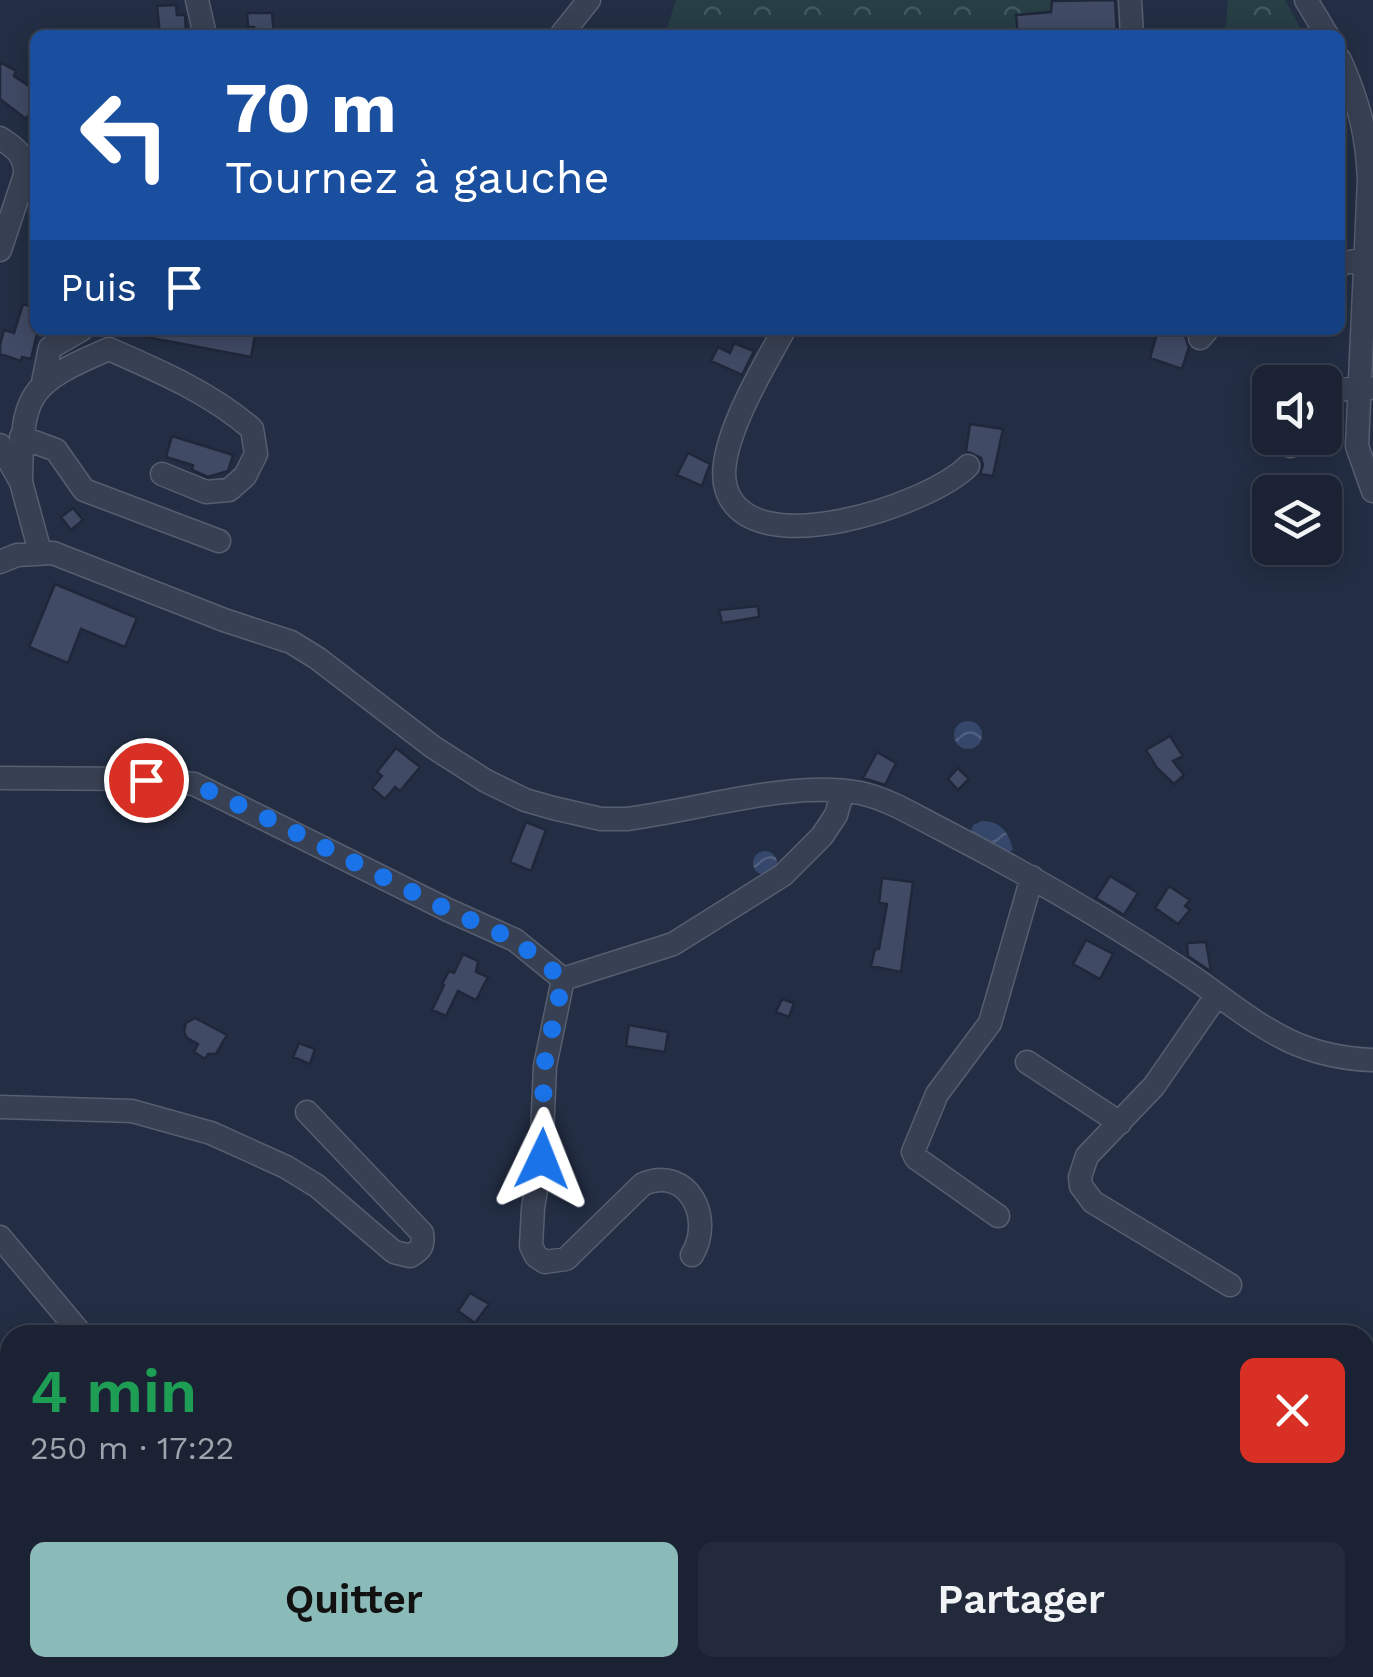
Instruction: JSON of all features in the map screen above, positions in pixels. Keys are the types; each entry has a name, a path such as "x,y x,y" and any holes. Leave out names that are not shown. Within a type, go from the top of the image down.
{"street":[{"path":"564,30 589,0"},
{"path":"1130,0 1132,30"},
{"path":"1306,0 1324,30"},
{"path":"200,1 205,30"},
{"path":"1345,73 1368,144 1365,388 1357,446 1373,490"},
{"path":"0,138 13,146 25,163 25,175 0,250"},
{"path":"1345,263 1365,258"},
{"path":"40,552 11,441 43,382 50,348 72,335"},
{"path":"782,335 733,433 725,465 725,485 733,504 774,524 802,528 870,515 943,486 968,466"},
{"path":"43,382 109,349 171,376 234,412 252,429 256,454 245,476 229,490 206,492 162,474"},
{"path":"11,441 56,450 84,490 220,541"},
{"path":"0,562 40,552 54,554 291,642 455,763 525,800 553,808 601,819 628,819 774,795 843,791 876,797 1032,878 1272,1034 1308,1051 1373,1060"},
{"path":"0,778 194,784 515,940 563,979"},
{"path":"563,979 673,944 782,875 822,836 836,815 843,791"},
{"path":"998,1216 913,1152 936,1094 990,1023 1032,878"},
{"path":"563,979 544,1066 542,1159 531,1246 545,1262 566,1259 643,1184 653,1180 673,1183 692,1194 698,1207 700,1233 692,1255"},
{"path":"1217,995 1162,1075 1087,1156 1080,1177 1094,1202 1230,1284"},
{"path":"1027,1062 1120,1123"},
{"path":"0,1107 132,1111 210,1133 286,1167 316,1186 394,1252 410,1256 420,1251 424,1243 422,1234 307,1112"},
{"path":"3,1245 73,1325"}],"green space":[{"path":"676,0 1095,0 1036,30 667,30"},
{"path":"1228,0 1285,0 1301,30 1225,30"}],"water":[{"path":"968,721 978,725 982,735 978,745 968,749 958,745 954,735 958,725"},
{"path":"982,821 1003,829 1013,850 1005,854 974,835 973,825"},
{"path":"765,851 777,863 765,875 753,863"}],"building":[{"path":"1115,0 1117,30 1018,30 1016,15 1051,12 1052,1"},
{"path":"176,5 177,15 185,15 186,30 159,30 157,6"},
{"path":"247,13 272,13 274,30 248,27"},
{"path":"0,62 16,71 14,76 30,87 30,113 26,119 0,99"},
{"path":"23,304 30,306 30,335 37,335 31,359 22,357 21,361 0,354 4,330 14,333"},
{"path":"146,335 255,335 251,357"},
{"path":"1157,335 1186,335 1189,347 1182,369 1150,358"},
{"path":"734,343 754,351 742,375 711,361 718,347 730,353"},
{"path":"970,424 1003,429 993,476 980,474 981,458 966,451"},
{"path":"172,436 233,455 228,471 208,477 192,470 193,465 166,457"},
{"path":"688,453 710,464 702,486 677,475"},
{"path":"73,508 83,520 71,530 61,517"},
{"path":"55,584 137,618 125,647 81,629 68,663 29,647"},
{"path":"758,606 759,617 722,623 719,610"},
{"path":"1170,736 1183,756 1173,761 1184,775 1174,784 1146,750"},
{"path":"396,748 420,767 400,791 395,787 385,799 372,788 382,776 377,772"},
{"path":"877,752 896,763 885,785 863,778"},
{"path":"958,768 969,779 958,790 948,779"},
{"path":"526,822 546,830 531,871 510,862"},
{"path":"1110,876 1138,893 1124,915 1096,898"},
{"path":"882,878 913,882 901,972 871,966 875,949 879,949 887,904 879,903"},
{"path":"1169,886 1190,900 1185,906 1190,910 1178,924 1155,908"},
{"path":"1086,940 1113,954 1100,979 1073,964"},
{"path":"1206,942 1211,971 1188,956 1187,943"},
{"path":"463,954 478,961 476,972 488,977 476,1000 458,991 446,1016 432,1010 449,971 454,973"},
{"path":"782,999 794,1003 789,1017 776,1012"},
{"path":"195,1018 227,1035 216,1054 208,1054 205,1059 194,1052 198,1044 184,1032 186,1023"},
{"path":"629,1025 668,1032 665,1052 626,1046"},
{"path":"299,1043 315,1049 310,1064 293,1057"},
{"path":"470,1293 489,1304 475,1323 458,1311"}],"route":[{"path":"146,780 194,784 263,816 515,940 563,979 544,1066 542,1159"}]}
